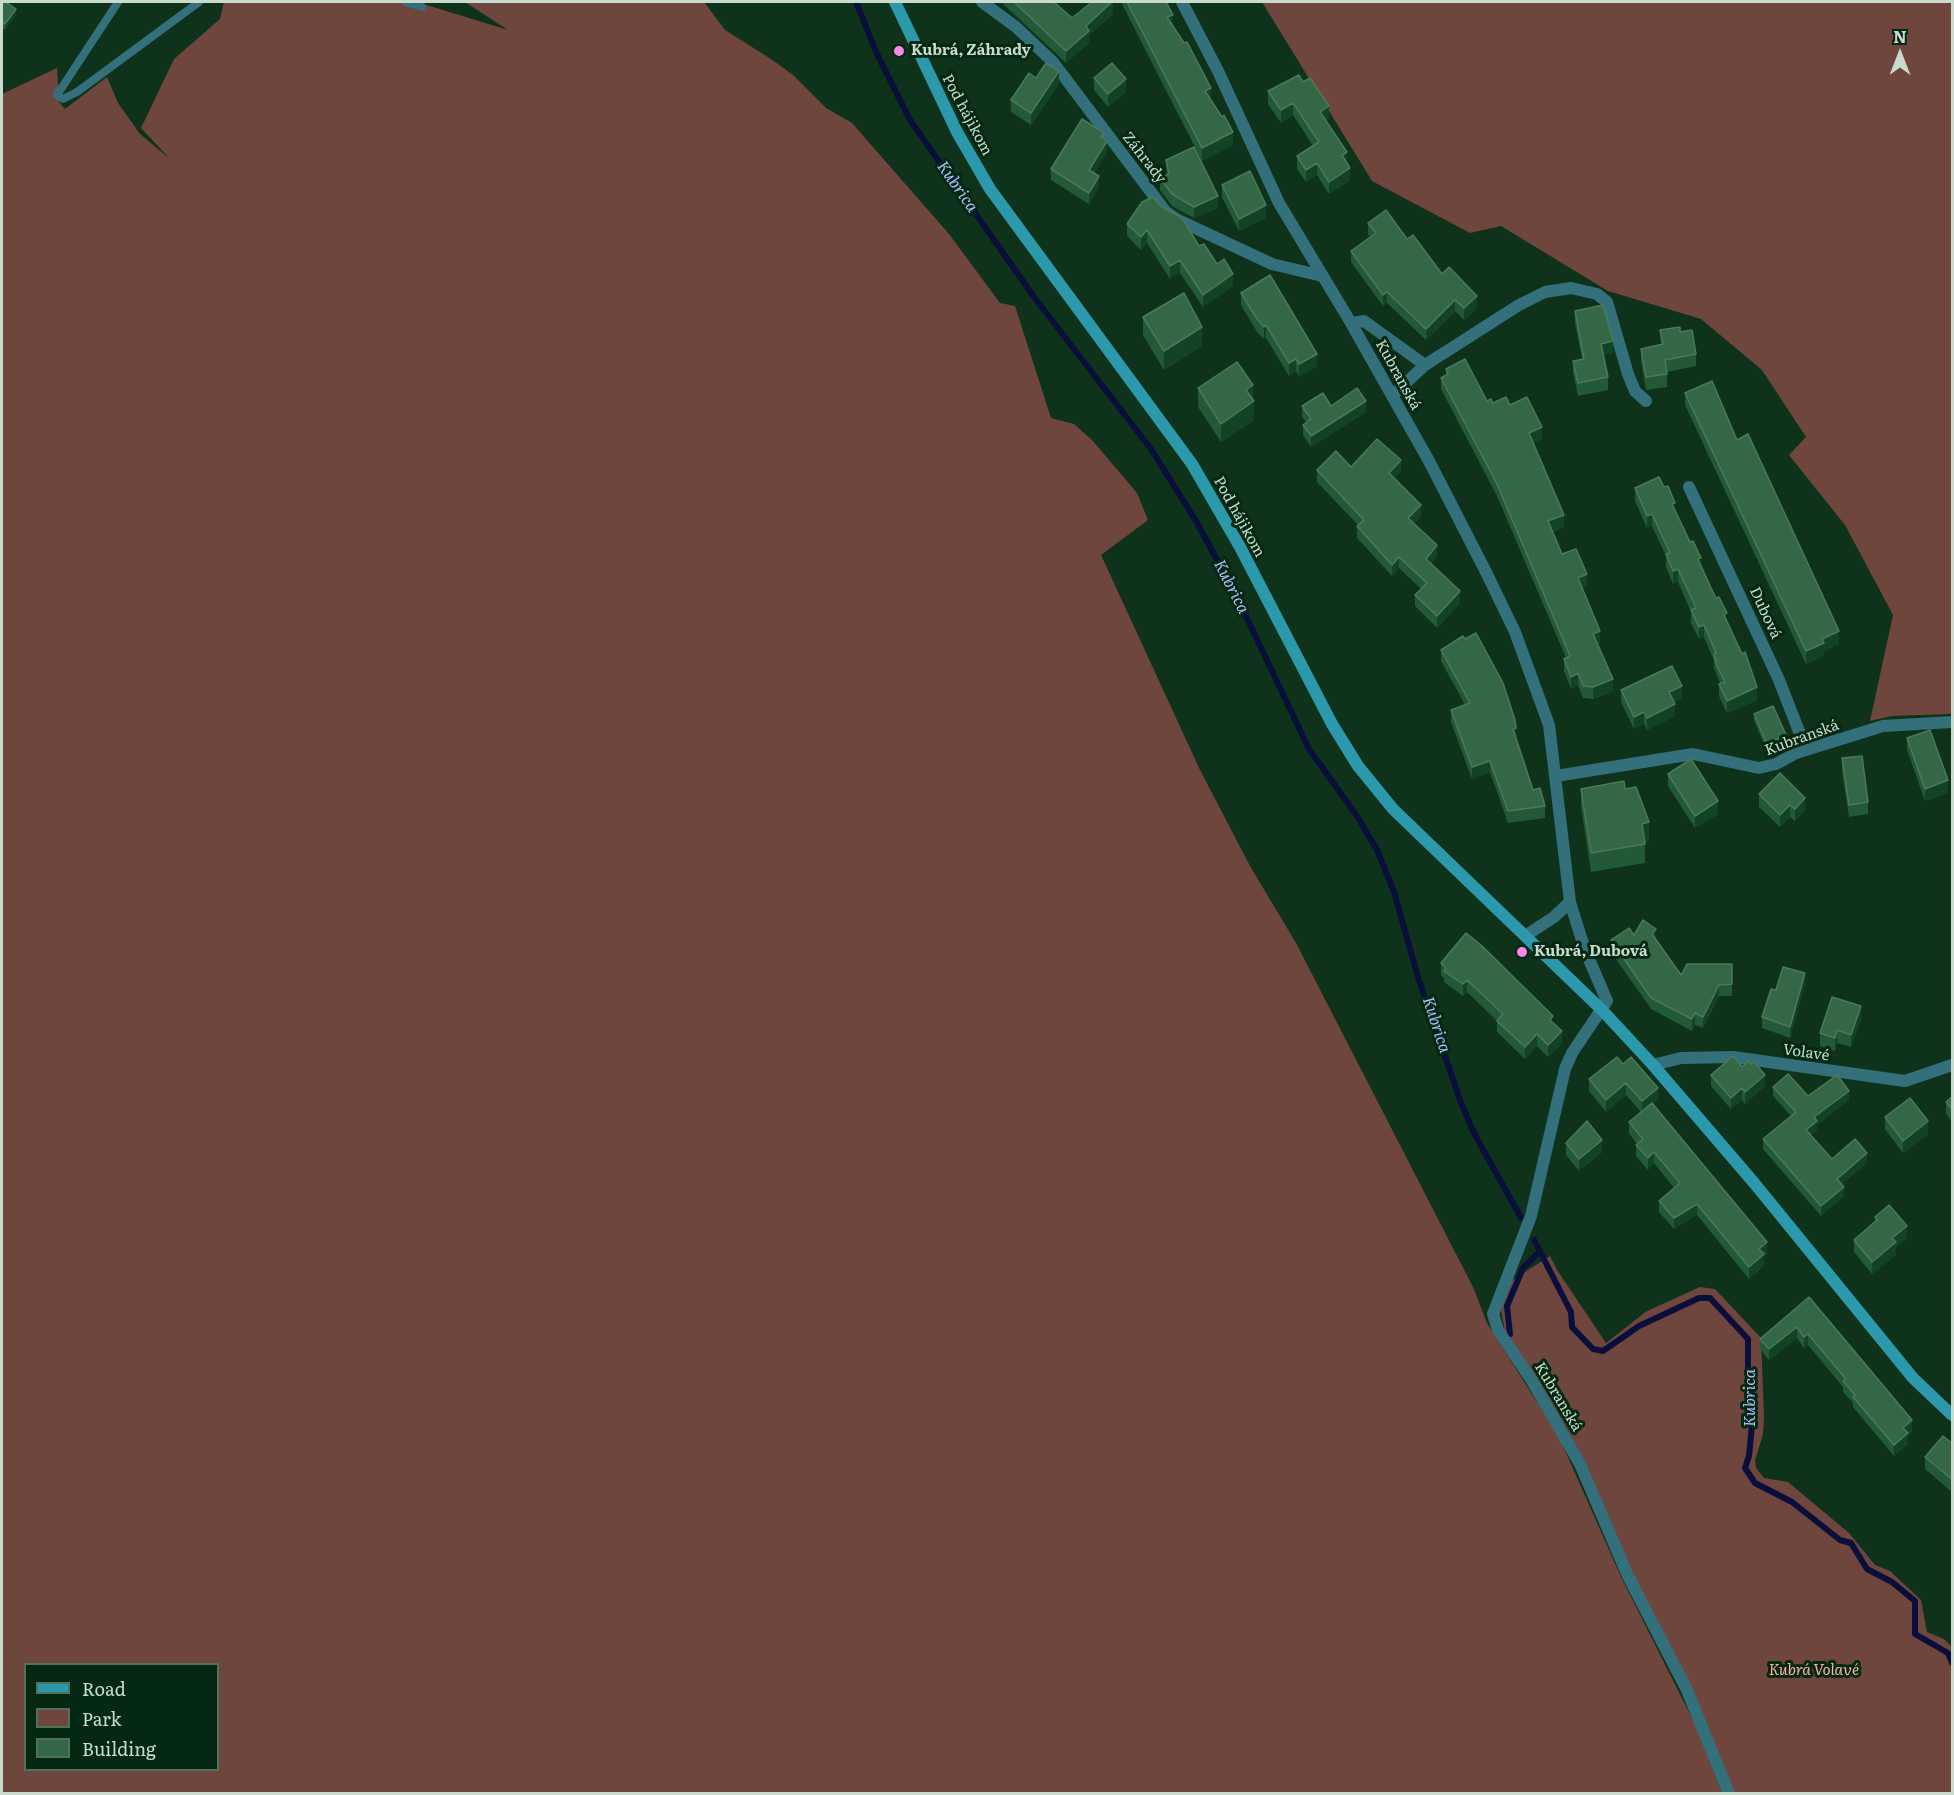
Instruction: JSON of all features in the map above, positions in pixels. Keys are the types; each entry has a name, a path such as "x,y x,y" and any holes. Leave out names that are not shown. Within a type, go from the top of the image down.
{"street":[{"name":"Pod hájikom","path":"895,2 957,132 990,189 1192,465 1240,547 1332,724 1358,766 1393,809 1602,1010"},
{"name":"Záhrady","path":"982,2 1016,27 1053,62 1166,212 1196,229 1272,264 1322,276"},
{"name":"Kubranská","path":"1182,2 1218,71 1279,203 1351,323 1429,461 1515,632 1549,725 1570,902 1585,950 1607,1001 1572,1053 1565,1069 1531,1216 1493,1314 1498,1330 1532,1381 1580,1464 1628,1576 1687,1690 1729,1794"},
{"path":"1392,396 1425,365 1519,305 1545,292 1571,288 1597,294 1608,302 1628,374 1635,391 1646,401"},
{"path":"1351,323 1364,321 1425,365"},
{"name":"Dubová","path":"1689,487 1779,680 1802,739 1802,746 1796,753"},
{"name":"Kubranská","path":"1556,776 1693,754 1759,768 1776,764 1796,753 1882,726 1953,722"},
{"path":"1525,936 1554,917 1570,902"},
{"path":"1602,1010 1653,1065 1755,1184 1913,1378 1953,1415"},
{"name":"Volavé","path":"1653,1065 1681,1058 1733,1057 1905,1081 1953,1065"}],"lane":[{"path":"118,2 57,95 63,99 77,92 199,2"},
{"path":"406,2 422,7"}],"green space":[{"path":"224,2 417,2 508,30 465,2 704,2 725,30 793,75 826,108 852,123 949,234 1000,303 1015,306 1051,418 1074,424 1092,440 1137,493 1148,520 1101,555 1200,770 1250,866 1296,943 1473,1287 1487,1323 1559,1437 1622,1579 1695,1724 1722,1793 2,1794 2,94 57,68 59,102 65,109 107,77 118,103 140,134 170,159 141,128 174,59 220,19"},
{"path":"1262,2 1952,2 1952,714 1892,716 1870,721 1893,615 1845,525 1789,455 1806,437 1762,370 1701,319 1608,291 1501,226 1470,233 1372,181"},
{"name":"Kubrá Volavé","path":"1550,1256 1606,1343 1647,1311 1700,1287 1715,1289 1761,1338 1764,1417 1763,1434 1755,1461 1756,1468 1764,1478 1788,1482 1849,1533 1875,1565 1890,1571 1921,1600 1927,1632 1944,1639 1952,1647 1952,1793 1734,1793 1697,1701 1634,1577 1588,1468 1568,1431 1505,1332 1501,1310 1511,1281"}],"building":[{"path":"2,2 16,9 5,24 2,21"},
{"path":"1014,2 1054,2 1072,18 1092,2 1112,2 1086,26 1089,31 1066,51"},
{"path":"1127,2 1166,2 1173,15 1167,17 1184,43 1187,42 1211,88 1205,91 1222,117 1224,115 1233,132 1202,148"},
{"path":"1046,63 1059,71 1031,113 1011,100 1029,73 1036,78"},
{"path":"1112,63 1126,79 1108,94 1094,78"},
{"path":"1299,75 1303,82 1310,78 1329,106 1320,112 1347,152 1342,155 1350,168 1329,182 1317,163 1306,170 1297,156 1319,142 1293,103 1281,110 1268,91"},
{"path":"1082,119 1104,133 1101,137 1107,141 1089,170 1099,176 1089,193 1051,169"},
{"path":"1194,147 1218,196 1194,207 1172,194 1160,178 1169,174 1166,160"},
{"path":"1250,171 1266,205 1239,219 1222,185"},
{"path":"1153,197 1161,206 1182,218 1199,246 1204,244 1217,264 1224,259 1233,274 1203,295 1180,260 1170,266 1147,230 1141,237 1127,224 1142,202"},
{"path":"1386,210 1407,239 1413,235 1442,274 1449,267 1477,296 1464,308 1455,300 1426,329 1387,292 1383,295 1351,251 1376,233 1368,223"},
{"path":"1270,275 1317,354 1299,364 1296,359 1289,363 1266,325 1264,327 1257,319 1241,293"},
{"path":"1184,293 1202,327 1164,351 1143,317"},
{"path":"1603,305 1613,341 1601,344 1608,377 1578,383 1573,361 1584,359 1575,311"},
{"path":"1680,327 1680,332 1692,330 1696,354 1665,360 1667,374 1646,377 1641,349 1663,344 1660,330"},
{"path":"1465,359 1487,401 1491,399 1493,403 1506,397 1510,405 1527,397 1542,427 1529,433 1564,515 1548,521 1562,554 1576,549 1587,574 1578,578 1600,631 1593,634 1613,679 1593,687 1583,686 1578,673 1571,677 1564,659 1570,656 1497,484 1441,378 1448,374 1446,369"},
{"path":"1237,362 1253,385 1246,390 1254,401 1221,424 1198,388"},
{"path":"1712,381 1737,440 1748,434 1839,631 1822,639 1824,643 1806,651 1685,393"},
{"path":"1357,388 1366,401 1311,436 1303,425 1311,419 1302,406 1323,393 1331,406"},
{"path":"1377,439 1401,460 1389,473 1421,505 1408,518 1437,545 1426,559 1460,591 1437,616 1415,595 1427,583 1399,557 1392,565 1357,526 1364,520 1317,470 1336,451 1351,467"},
{"path":"1659,477 1664,487 1668,486 1675,503 1672,504 1690,542 1693,541 1701,558 1698,559 1716,598 1719,597 1727,613 1724,615 1742,654 1745,652 1757,687 1727,701 1719,684 1725,682 1717,666 1714,654 1716,653 1704,625 1699,627 1691,610 1696,608 1678,569 1673,571 1666,554 1670,553 1652,514 1647,516 1635,488"},
{"path":"1476,633 1503,683 1515,720 1516,728 1513,729 1533,790 1540,788 1545,806 1508,811 1490,761 1472,767 1451,710 1470,703 1441,650 1463,636 1465,639"},
{"path":"1672,666 1682,686 1669,692 1675,704 1647,718 1644,712 1634,717 1621,690"},
{"path":"1773,706 1787,737 1766,742 1754,714"},
{"path":"1930,730 1948,780 1925,789 1907,738"},
{"path":"1862,756 1868,802 1849,805 1842,758"},
{"path":"1691,759 1718,801 1695,816 1668,774"},
{"path":"1780,773 1805,798 1795,809 1790,805 1780,815 1759,794"},
{"path":"1624,781 1625,789 1636,787 1649,822 1642,824 1645,844 1591,853 1581,789"},
{"path":"1643,920 1656,929 1652,934 1681,975 1687,964 1732,964 1732,984 1719,985 1703,1017 1695,1013 1692,1019 1651,998 1611,940 1629,928 1634,935"},
{"path":"1466,933 1553,1016 1550,1020 1562,1031 1548,1045 1537,1034 1525,1047 1497,1021 1503,1014 1467,980 1463,984 1444,971 1446,968 1441,963"},
{"path":"1783,967 1805,973 1790,1027 1762,1017 1771,989 1776,990"},
{"path":"1832,997 1861,1006 1851,1035 1837,1030 1835,1038 1820,1033"},
{"path":"1733,1056 1742,1067 1749,1061 1751,1064 1754,1062 1765,1075 1745,1092 1742,1088 1731,1098 1711,1075"},
{"path":"1617,1057 1623,1064 1631,1057 1658,1088 1642,1101 1626,1083 1606,1100 1589,1079"},
{"path":"1788,1074 1808,1096 1837,1075 1849,1091 1814,1117 1817,1121 1806,1130 1832,1159 1855,1139 1867,1153 1837,1179 1844,1187 1821,1206 1763,1139 1796,1112 1773,1087"},
{"path":"1953,1096 1953,1110 1946,1102"},
{"path":"1910,1098 1928,1121 1903,1141 1885,1117"},
{"path":"1652,1103 1767,1242 1759,1249 1764,1254 1749,1267 1697,1204 1674,1218 1659,1201 1680,1183 1654,1152 1648,1158 1636,1145 1643,1139 1629,1122"},
{"path":"1587,1121 1602,1140 1579,1159 1566,1143"},
{"path":"1889,1205 1907,1226 1892,1238 1896,1242 1872,1262 1854,1240 1877,1220 1875,1217"},
{"path":"1809,1297 1912,1420 1903,1428 1908,1433 1894,1445 1853,1397 1855,1395 1843,1381 1846,1379 1808,1334 1804,1337 1797,1327 1769,1349 1760,1339"},
{"path":"1943,1436 1953,1444 1953,1480 1925,1457"}],"waterway":[{"name":"Kubrica","path":"856,2 877,54 910,120 1034,297 1151,449 1196,521 1235,593 1309,749 1357,816 1377,850 1394,892 1418,977 1460,1100 1474,1133 1521,1218"},
{"name":"Kubrica","path":"1534,1240 1571,1312 1572,1327 1593,1349 1603,1351 1639,1326 1699,1298 1710,1298 1748,1339 1748,1382 1753,1415 1749,1456 1745,1468 1755,1483 1792,1502 1840,1540 1851,1543 1867,1569 1892,1582 1915,1601 1915,1634 1948,1653 1952,1663"},
{"path":"1510,1334 1507,1306 1523,1268 1540,1251"}],"place":[{"name":"Kubrá, Záhrady","path":"899,51"},
{"name":"Kubrá, Dubová","path":"1522,952"}]}
